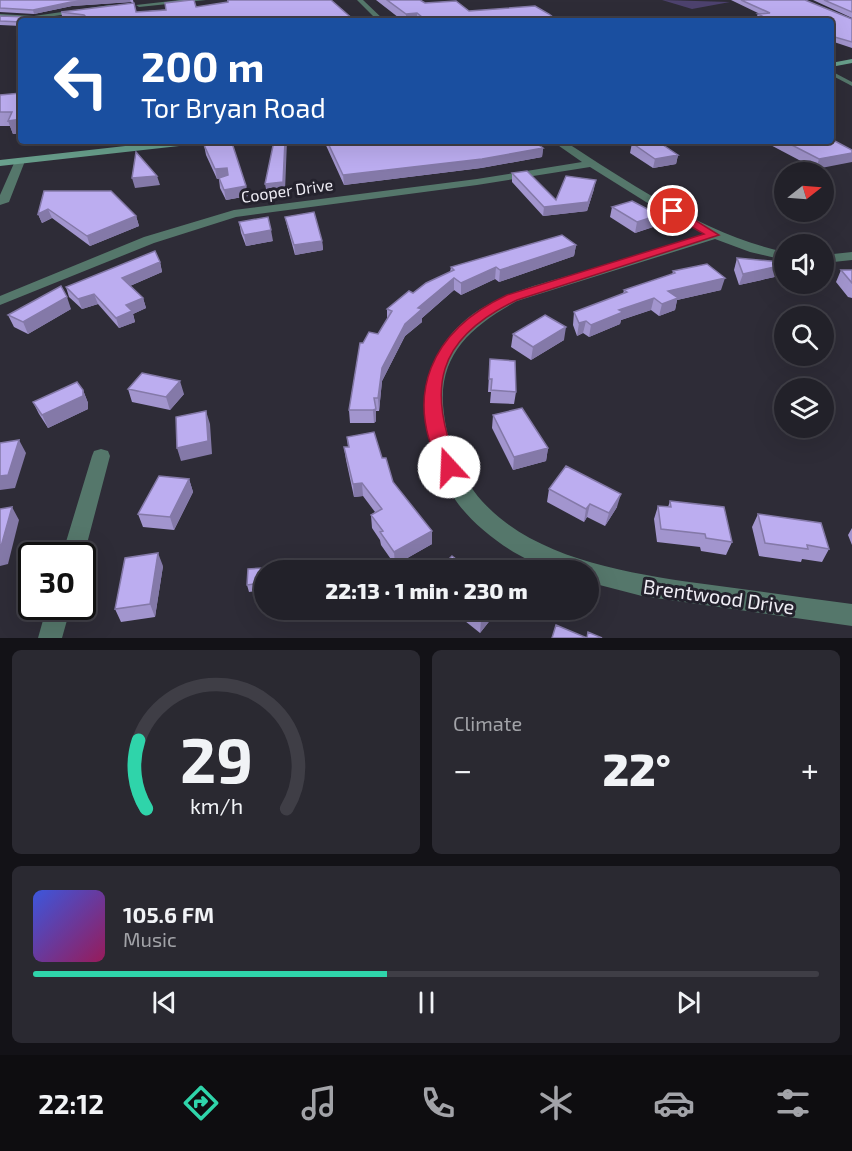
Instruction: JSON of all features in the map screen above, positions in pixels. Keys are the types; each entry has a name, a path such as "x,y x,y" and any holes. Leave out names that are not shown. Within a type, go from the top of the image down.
{"main road":[{"path":"834,64 852,61"},
{"path":"0,163 171,144"}],"street":[{"path":"139,5 203,0"},
{"path":"360,0 379,18"},
{"path":"38,17 72,10 120,6"},
{"path":"0,16 49,18"},
{"path":"561,144 714,235 774,254"},
{"path":"3,202 20,161"},
{"name":"Cooper Drive","path":"0,301 149,240 234,214 477,182 593,164"},
{"path":"559,560 533,549 495,527 467,500 449,467 438,438 432,405 435,376 442,356 465,327 489,309 512,298 714,235"},
{"path":"834,258 852,256"},
{"path":"77,542 101,456"},
{"name":"Brentwood Drive","path":"599,575 642,586 852,615"},
{"path":"50,638 55,620"}],"lane":[{"path":"834,74 852,84"}],"shaded area":[{"path":"662,0 730,2 692,9"}],"building":[{"path":"0,0 100,0 71,2 33,10 0,8"},
{"path":"194,0 196,7 228,2 228,0 331,0 352,18 85,18 84,15 61,12 134,3 136,12 166,10 165,3"},
{"path":"387,0 420,0 425,3 456,1 469,11 535,6 554,18 423,18 417,13 406,14"},
{"path":"741,0 805,0 852,19 852,42 834,37 834,18 766,18 758,14 770,13"},
{"path":"824,0 852,0 852,12"},
{"path":"0,16 56,18 18,18 18,22 0,21"},
{"path":"18,93 18,119 8,121 12,112 0,112 0,95"},
{"path":"834,141 852,150 852,153 819,159 790,144 834,144"},
{"path":"232,144 246,186 224,190 219,178 228,175 227,168 215,169 204,145"},
{"path":"273,144 285,144 283,182 265,184"},
{"path":"328,144 537,144 543,148 482,159 343,175"},
{"path":"633,144 662,144 678,155 655,159"},
{"path":"136,152 157,176 132,178"},
{"path":"527,171 556,200 566,176 596,180 588,202 544,207 512,173"},
{"path":"44,191 111,191 136,216 87,236 48,209 38,214"},
{"path":"632,201 659,215 637,222 612,207"},
{"path":"314,212 322,241 294,245 285,217"},
{"path":"268,217 271,230 244,235 239,222"},
{"path":"562,235 576,245 500,270 496,267 461,283 454,278 418,308 422,309 405,324 382,368 378,398 374,398 376,409 349,410 360,343 363,343 369,332 378,334 392,311 387,309 409,291 413,293 426,283 454,270 451,267"},
{"path":"155,251 160,262 122,278 143,298 126,305 132,311 116,318 94,294 78,299 66,287"},
{"path":"737,258 774,261 774,267 743,274"},
{"path":"707,264 725,278 668,291 678,298 662,304 654,298 619,310 623,312 591,325 586,321 579,323 574,312 627,292 624,290 675,273 673,271"},
{"path":"841,270 852,270 852,283"},
{"path":"61,286 67,297 23,322 8,315"},
{"path":"545,315 566,327 533,347 513,334"},
{"path":"490,359 515,361 516,392 491,390"},
{"path":"142,373 180,381 166,397 128,389"},
{"path":"77,382 83,390 83,396 42,415 33,402"},
{"path":"522,408 548,448 514,457 493,415"},
{"path":"206,411 208,441 177,448 176,417"},
{"path":"374,432 382,458 386,458 393,482 432,531 394,552 371,515 382,509 362,483 353,484 344,447 349,447 347,437"},
{"path":"19,440 8,475 0,476 0,443"},
{"path":"566,466 621,494 609,513 590,504 586,509 549,489"},
{"path":"159,476 189,479 170,517 138,514"},
{"path":"670,501 724,507 732,542 706,538 705,534 661,529 658,506 671,507"},
{"path":"12,507 0,550 0,509"},
{"path":"758,514 821,523 829,549 807,545 808,549 765,543"},
{"path":"158,553 150,604 115,609 125,558"},
{"path":"248,569 254,569 254,584 247,585"},
{"path":"556,625 587,638 552,638"},
{"path":"588,632 602,638 587,638"}],"route":[{"path":"449,467 438,438 432,405 435,376 442,356 451,343 465,327 489,309 512,298 714,235 673,211"}]}
